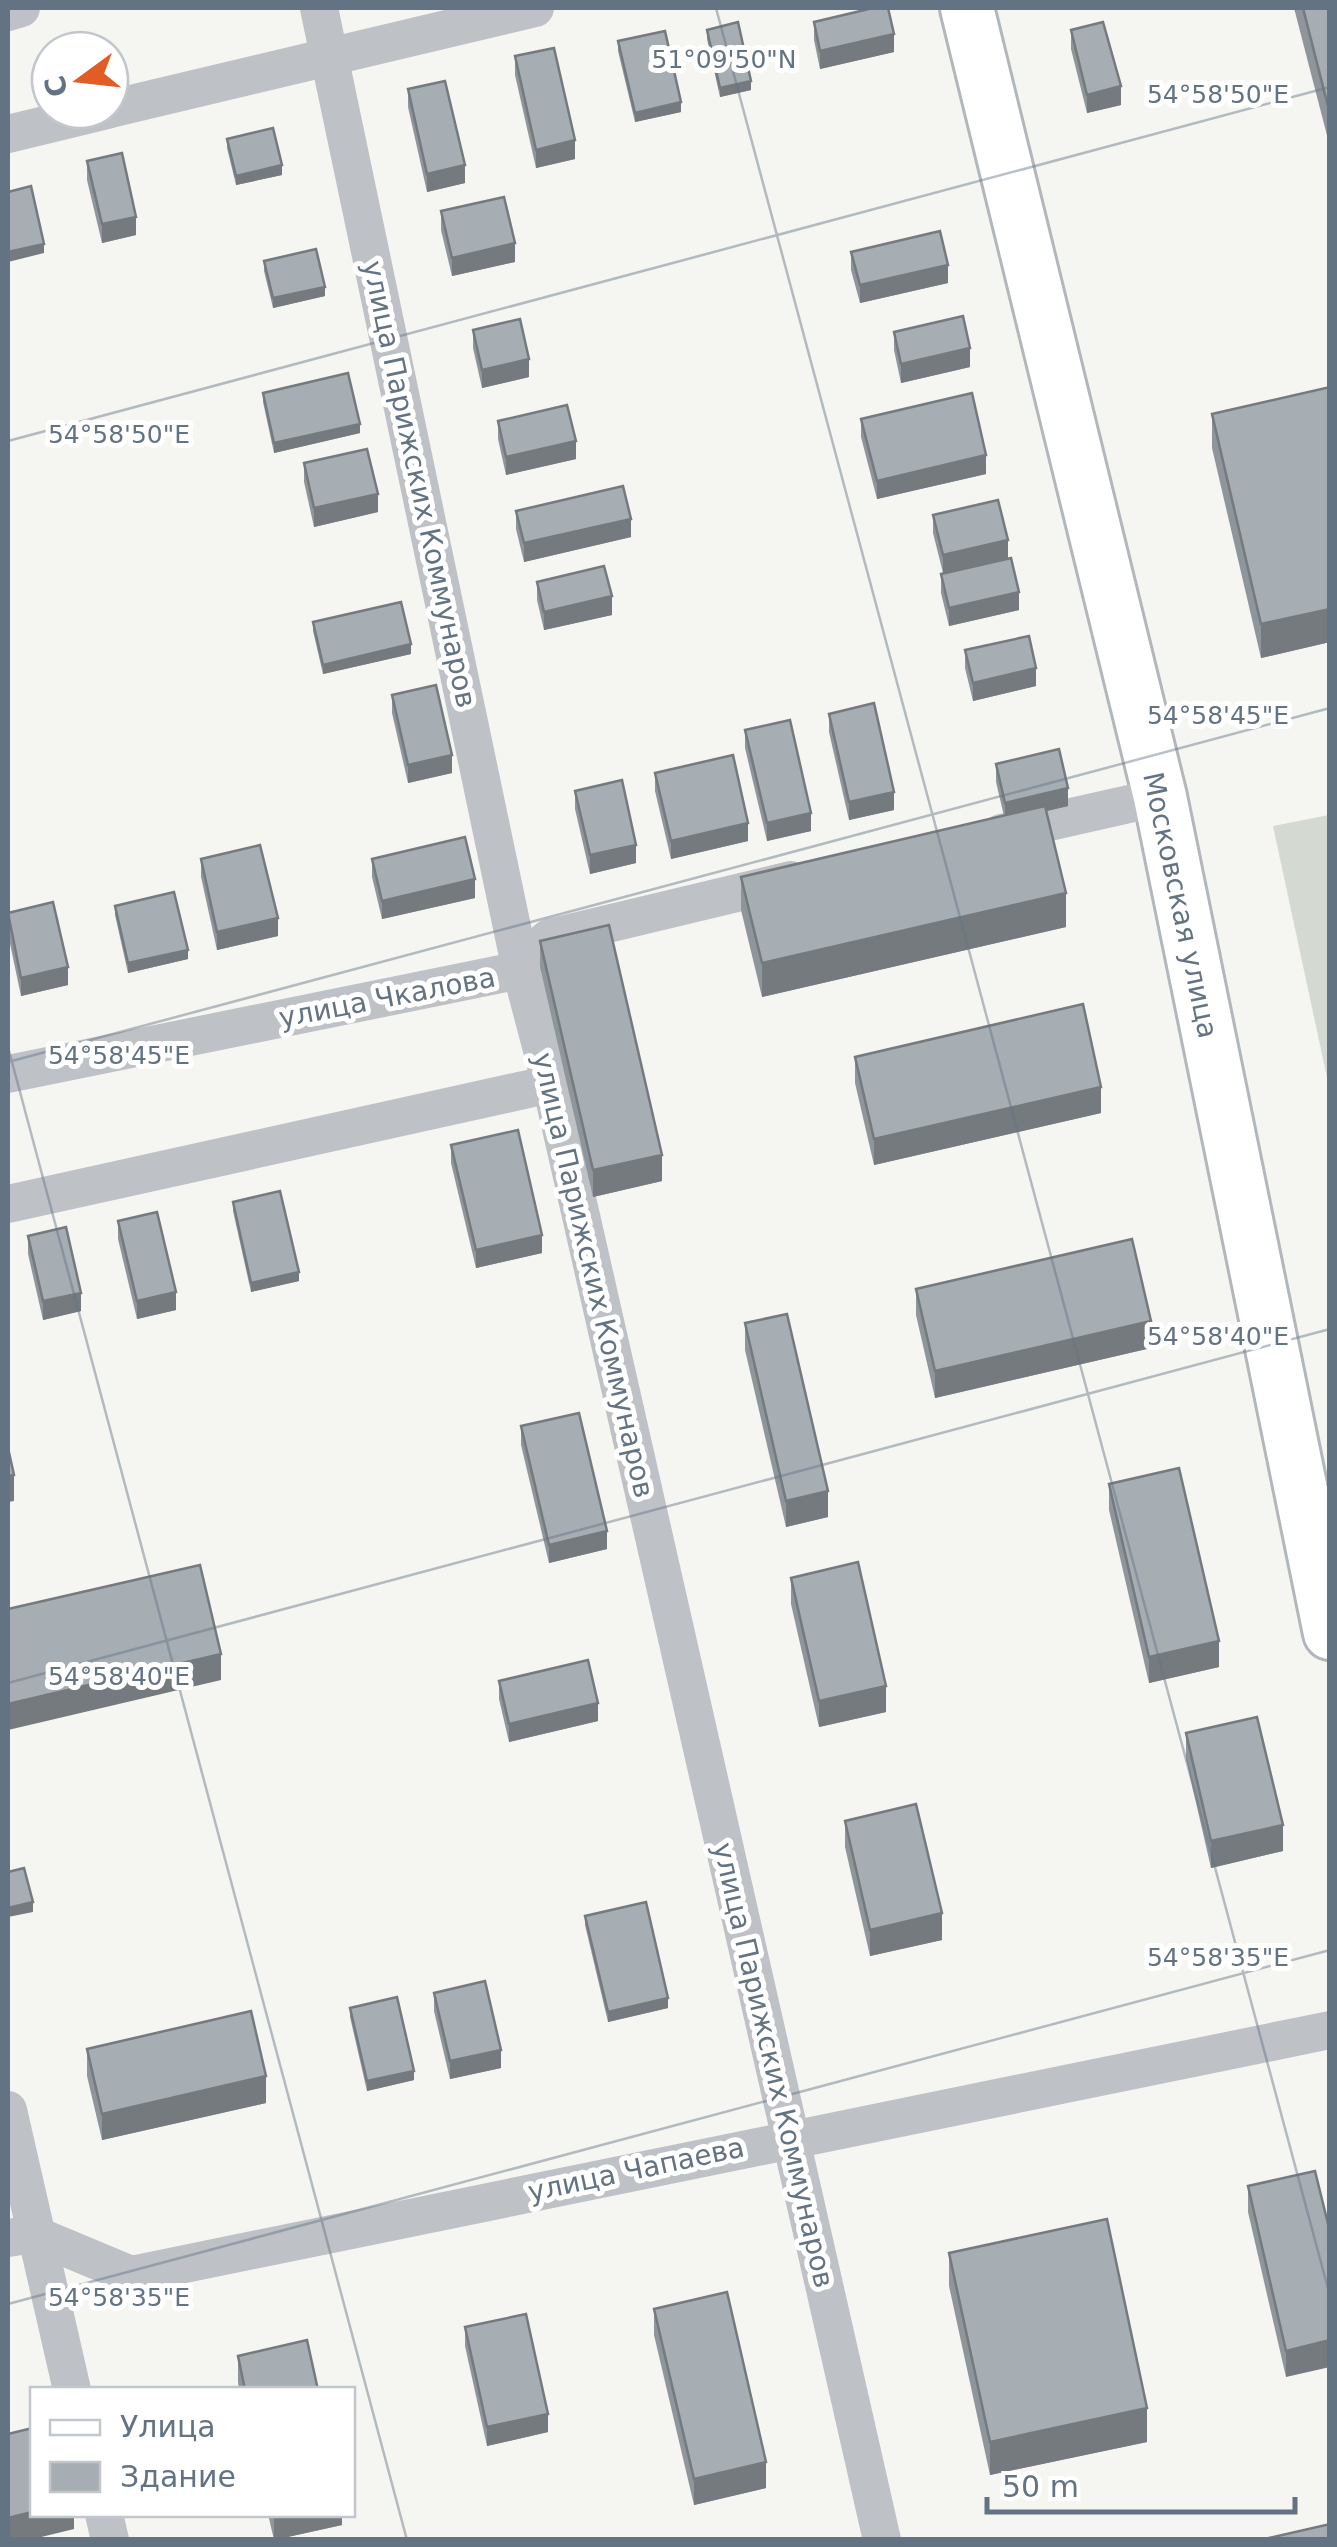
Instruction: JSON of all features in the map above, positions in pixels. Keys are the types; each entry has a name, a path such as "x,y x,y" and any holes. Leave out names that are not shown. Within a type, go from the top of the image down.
{"street":[{"path":"8,12 21,8"},
{"name":"улица Парижских Коммунаров","path":"319,8 521,970 551,1084 882,2540"},
{"path":"130,105 535,8"},
{"name":"Московская улица","path":"967,8 1160,797 1330,1633"},
{"path":"968,840 1160,797"},
{"name":"улица Чкалова","path":"8,1074 521,970 549,938 834,871"},
{"path":"8,1204 551,1084"},
{"name":"улица Чапаева","path":"20,2236 131,2275 790,2137 1330,2030"},
{"path":"8,2110 20,2236 71,2387"}],"shaded area":[{"path":"1330,815 1329,1087 1273,826"}],"building":[{"path":"888,8 894,34 820,51 814,22"},
{"path":"1303,8 1330,8 1330,114"},
{"path":"738,22 751,81 720,88 707,30"},
{"path":"1103,22 1121,86 1087,95 1071,30"},
{"path":"665,31 681,102 635,113 618,41"},
{"path":"554,48 575,140 536,150 515,56"},
{"path":"445,81 465,165 427,174 408,89"},
{"path":"273,128 282,165 236,176 227,139"},
{"path":"122,153 136,217 102,224 87,161"},
{"path":"31,186 44,244 8,252 8,192"},
{"path":"504,197 515,243 452,258 441,211"},
{"path":"940,231 948,265 860,285 851,252"},
{"path":"316,249 325,287 273,298 264,261"},
{"path":"963,316 970,348 901,364 894,332"},
{"path":"520,319 529,359 482,370 473,330"},
{"path":"348,373 360,424 274,443 263,393"},
{"path":"1330,387 1330,609 1261,624 1212,414"},
{"path":"972,393 986,455 877,481 861,419"},
{"path":"567,405 576,441 506,457 498,421"},
{"path":"367,449 378,494 314,508 304,463"},
{"path":"623,486 631,519 524,543 516,511"},
{"path":"998,500 1008,540 943,555 933,515"},
{"path":"1011,558 1019,592 949,608 941,574"},
{"path":"604,566 612,596 544,612 537,582"},
{"path":"401,602 411,644 323,665 313,622"},
{"path":"1029,636 1036,668 973,683 965,650"},
{"path":"436,685 452,755 408,765 392,695"},
{"path":"874,703 894,792 849,802 829,714"},
{"path":"790,720 811,813 767,823 745,730"},
{"path":"1059,749 1068,788 1005,803 996,764"},
{"path":"733,755 748,823 671,841 655,773"},
{"path":"622,780 636,845 590,855 575,791"},
{"path":"1045,806 1066,893 762,963 741,877"},
{"path":"465,837 475,879 382,901 372,859"},
{"path":"260,845 278,918 217,932 201,859"},
{"path":"174,892 188,950 128,963 115,906"},
{"path":"53,902 68,967 21,978 8,913"},
{"path":"609,925 662,1155 593,1170 540,941"},
{"path":"1083,1004 1101,1087 874,1139 855,1057"},
{"path":"518,1130 542,1235 476,1250 451,1145"},
{"path":"280,1191 299,1272 251,1283 233,1202"},
{"path":"157,1212 176,1292 137,1301 118,1221"},
{"path":"66,1227 81,1293 43,1301 28,1236"},
{"path":"1132,1239 1151,1321 935,1371 916,1289"},
{"path":"787,1314 828,1491 786,1501 745,1323"},
{"path":"579,1413 607,1531 549,1545 521,1426"},
{"path":"8,1448 14,1475 8,1476"},
{"path":"1179,1468 1219,1641 1149,1657 1109,1484"},
{"path":"858,1562 886,1686 819,1701 791,1578"},
{"path":"200,1565 221,1654 8,1704 8,1609"},
{"path":"588,1660 598,1703 509,1724 499,1681"},
{"path":"1257,1717 1283,1825 1211,1841 1186,1733"},
{"path":"916,1804 942,1913 870,1930 845,1821"},
{"path":"24,1868 33,1902 8,1908 8,1872"},
{"path":"646,1902 668,1998 608,2012 585,1916"},
{"path":"485,1981 501,2050 450,2061 434,1993"},
{"path":"397,1997 414,2071 367,2081 350,2008"},
{"path":"251,2011 266,2076 102,2114 87,2049"},
{"path":"1315,2171 1330,2232 1330,2340 1286,2351 1248,2186"},
{"path":"1107,2219 1147,2408 990,2442 949,2253"},
{"path":"727,2292 766,2462 694,2479 654,2309"},
{"path":"526,2314 548,2414 487,2427 465,2327"},
{"path":"307,2340 317,2387 244,2387 238,2356"},
{"path":"30,2428 30,2512 8,2518 8,2434"},
{"path":"1330,2524 1330,2540 1260,2540"}]}
